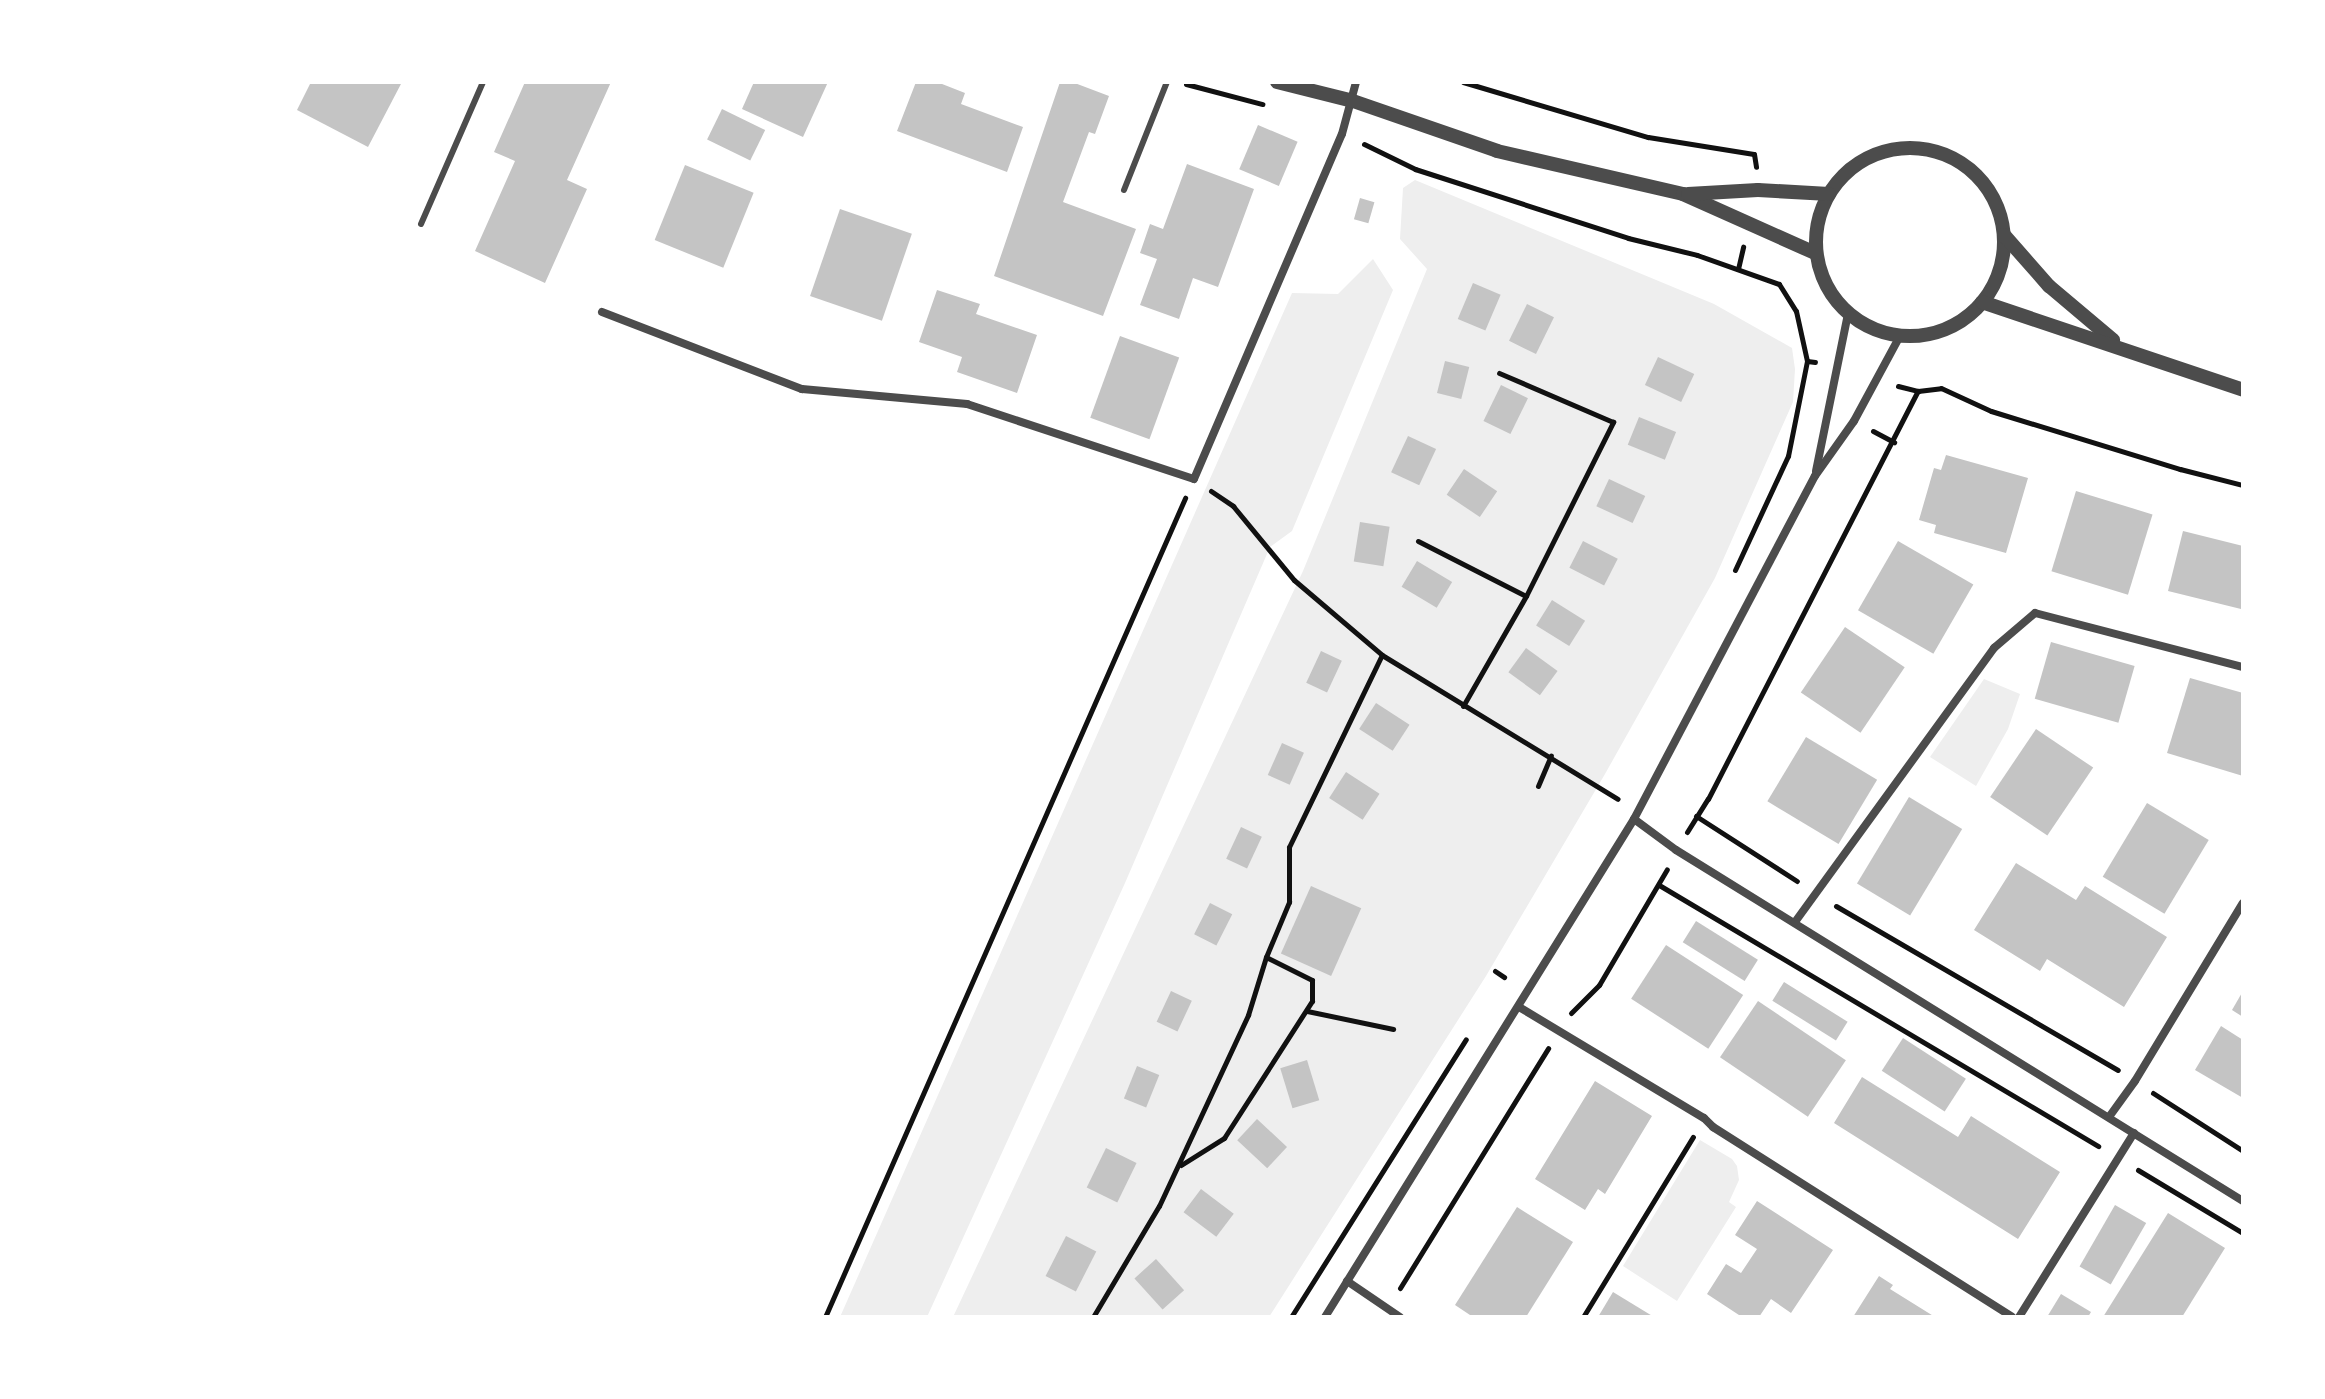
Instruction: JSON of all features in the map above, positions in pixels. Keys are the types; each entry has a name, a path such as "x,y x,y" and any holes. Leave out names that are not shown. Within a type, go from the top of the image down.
{"street":[{"path":"1277,82 1353,101 1497,151 1683,194 1815,253"},
{"path":"602,312 802,389 967,404 1194,479 1342,134 1356,82"},
{"path":"1894,148 1935,151 1955,158 1986,185 1996,203 2004,235 2000,269 1982,302 1957,324 1936,333 1900,336 1867,327 1848,314 1832,296 1815,253 1816,228 1829,194 1851,168 1872,155 1894,148"},
{"path":"1683,194 1758,190 1829,194"},
{"path":"2004,235 2049,286 2120,346"},
{"path":"1982,302 2243,390"},
{"path":"1815,476 1848,314"},
{"path":"1325,1317 1634,819 1815,476 1854,421 1900,336"},
{"path":"1795,922 1994,648 2035,613 2243,667"},
{"path":"1634,819 1676,850 2243,1201"},
{"path":"2109,1117 2135,1081 2243,903"},
{"path":"1519,1007 1704,1118 1713,1127 2012,1317"},
{"path":"2019,1317 2134,1133"},
{"path":"1347,1281 1400,1317"}],"lane":[{"path":"421,224 483,82"},
{"path":"1124,190 1167,82"}],"path":[{"path":"1463,82 1648,137 1754,154 1758,190"},
{"path":"1342,134 1415,169 1779,284 1796,311 1807,361 1788,456 1730,580"},
{"path":"1738,269 1749,224"},
{"path":"1807,361 1837,367"},
{"path":"1463,706 1526,596 1613,422 1499,373"},
{"path":"1876,381 1918,391 1941,388 1991,411 2243,485"},
{"path":"1387,1309 1559,1030 1576,1006 1599,985 1659,885 1894,442 1918,391"},
{"path":"1872,431 1894,442"},
{"path":"825,1317 1194,479 1233,506 1294,580 1382,655 1617,798 1634,819"},
{"path":"1418,541 1526,596"},
{"path":"1093,1317 1159,1206 1248,1015 1266,957 1289,902 1289,847 1382,655"},
{"path":"1538,786 1551,756"},
{"path":"1609,810 1625,785"},
{"path":"1696,816 1816,894 2135,1081 2243,1151"},
{"path":"1659,885 2243,1233"},
{"path":"1175,1172 1186,1159 1224,1138 1312,1001 1312,980 1266,957"},
{"path":"1496,990 1511,967"},
{"path":"1495,971 1504,977"},
{"path":"1307,1011 1393,1029"},
{"path":"1291,1317 1471,1030"},
{"path":"1583,1317 1704,1118"}],"shaded area":[{"path":"1415,180 1714,304 1792,348 1795,369 1793,402 1715,578 1605,774 1486,976 1269,1317 953,1317 1303,571 1427,269 1400,239 1403,188"},
{"path":"1373,259 1393,290 1292,531 1270,547 1125,883 927,1317 840,1317 1292,293 1338,294"},
{"path":"1984,679 2020,694 2008,729 1976,786 1930,757"},
{"path":"1700,1140 1732,1159 1737,1166 1739,1180 1729,1202 1736,1207 1677,1301 1623,1266"}],"building":[{"path":"311,82 402,82 368,147 297,110"},
{"path":"525,82 611,82 567,180 587,189 545,283 475,251 515,161 494,152"},
{"path":"754,82 828,82 803,137 742,109"},
{"path":"916,82 937,82 965,93 961,104 1023,127 1007,172 897,131"},
{"path":"1060,82 1072,82 1109,96 1095,134 1089,132 1063,202 1136,229 1103,316 994,276"},
{"path":"722,109 765,130 750,161 707,140"},
{"path":"1258,125 1298,142 1279,186 1239,169"},
{"path":"1187,164 1254,189 1218,287 1193,278 1179,319 1140,305 1157,259 1140,253 1150,224 1163,229"},
{"path":"685,165 754,193 723,268 655,240"},
{"path":"1360,198 1374,202 1368,223 1354,219"},
{"path":"840,209 912,234 882,321 810,296"},
{"path":"1473,283 1501,295 1485,331 1458,319"},
{"path":"937,290 980,304 976,314 1037,335 1017,393 957,372 962,357 919,342"},
{"path":"1527,304 1554,317 1536,354 1509,341"},
{"path":"1120,336 1179,358 1149,439 1090,418"},
{"path":"1658,357 1694,374 1681,402 1645,385"},
{"path":"1445,361 1469,367 1461,399 1437,393"},
{"path":"1501,385 1528,398 1510,434 1483,421"},
{"path":"1639,417 1676,432 1665,460 1628,445"},
{"path":"1408,436 1436,449 1419,485 1391,472"},
{"path":"1946,455 2028,478 2006,553 1934,533 1936,525 1919,520 1934,468 1941,470"},
{"path":"1464,469 1497,491 1480,517 1447,495"},
{"path":"1609,479 1645,496 1633,523 1596,506"},
{"path":"2076,491 2153,514 2128,595 2051,571"},
{"path":"1360,522 1390,527 1383,566 1354,562"},
{"path":"2183,531 2243,546 2241,609 2168,591"},
{"path":"1583,541 1618,559 1604,585 1569,568"},
{"path":"1898,541 1973,584 1933,654 1858,610"},
{"path":"1417,561 1452,582 1437,608 1402,587"},
{"path":"1552,600 1585,621 1569,646 1536,625"},
{"path":"1845,627 1905,667 1861,733 1801,692"},
{"path":"2051,642 2135,666 2118,723 2035,699"},
{"path":"1526,648 1558,671 1540,695 1508,672"},
{"path":"1321,651 1342,661 1327,692 1306,683"},
{"path":"2190,678 2243,693 2243,776 2167,753"},
{"path":"1376,703 1410,725 1393,751 1359,729"},
{"path":"2036,729 2093,768 2047,836 1990,797"},
{"path":"1806,737 1877,780 1839,844 1767,801"},
{"path":"1282,743 1304,753 1290,785 1268,775"},
{"path":"1346,772 1380,794 1363,820 1329,798"},
{"path":"1909,797 1962,829 1910,916 1857,884"},
{"path":"2147,803 2209,840 2164,914 2103,877"},
{"path":"1241,827 1262,837 1247,868 1226,859"},
{"path":"2016,863 2076,900 2085,886 2167,937 2124,1007 2047,959 2040,971 1974,930"},
{"path":"1311,886 1361,908 1331,976 1281,954"},
{"path":"1210,903 1232,914 1216,946 1194,934"},
{"path":"1696,921 1758,960 1745,981 1683,942"},
{"path":"1666,945 1743,995 1708,1049 1631,999"},
{"path":"1784,982 1848,1022 1836,1040 1772,1001"},
{"path":"1171,991 1192,1001 1177,1032 1157,1022"},
{"path":"2243,991 2243,1017 2232,1010"},
{"path":"1758,1001 1846,1060 1808,1117 1720,1057"},
{"path":"2221,1026 2243,1040 2243,1098 2195,1070"},
{"path":"1903,1038 1966,1079 1945,1112 1882,1071"},
{"path":"1307,1060 1319,1100 1293,1108 1280,1068"},
{"path":"1137,1066 1159,1075 1146,1107 1124,1098"},
{"path":"1862,1077 1958,1137 1971,1116 2060,1172 2018,1239 1834,1123"},
{"path":"1595,1081 1652,1116 1605,1194 1598,1189 1585,1210 1535,1179"},
{"path":"1257,1119 1287,1147 1267,1168 1237,1140"},
{"path":"1106,1148 1137,1163 1117,1202 1087,1188"},
{"path":"1201,1189 1234,1214 1216,1237 1184,1212"},
{"path":"1757,1201 1833,1250 1791,1313 1771,1299 1759,1317 1742,1317 1707,1294 1726,1264 1741,1273 1757,1249 1735,1235"},
{"path":"2115,1205 2146,1223 2111,1284 2080,1266"},
{"path":"1517,1207 1573,1242 1526,1317 1473,1317 1455,1305"},
{"path":"2168,1213 2225,1248 2182,1317 2103,1317"},
{"path":"1066,1236 1096,1251 1076,1292 1046,1276"},
{"path":"1156,1259 1184,1290 1163,1310 1134,1278"},
{"path":"1879,1276 1893,1285 1890,1289 1935,1317 1853,1317"},
{"path":"1613,1292 1654,1317 1598,1317"},
{"path":"2061,1294 2091,1312 2088,1317 2047,1317"}]}
